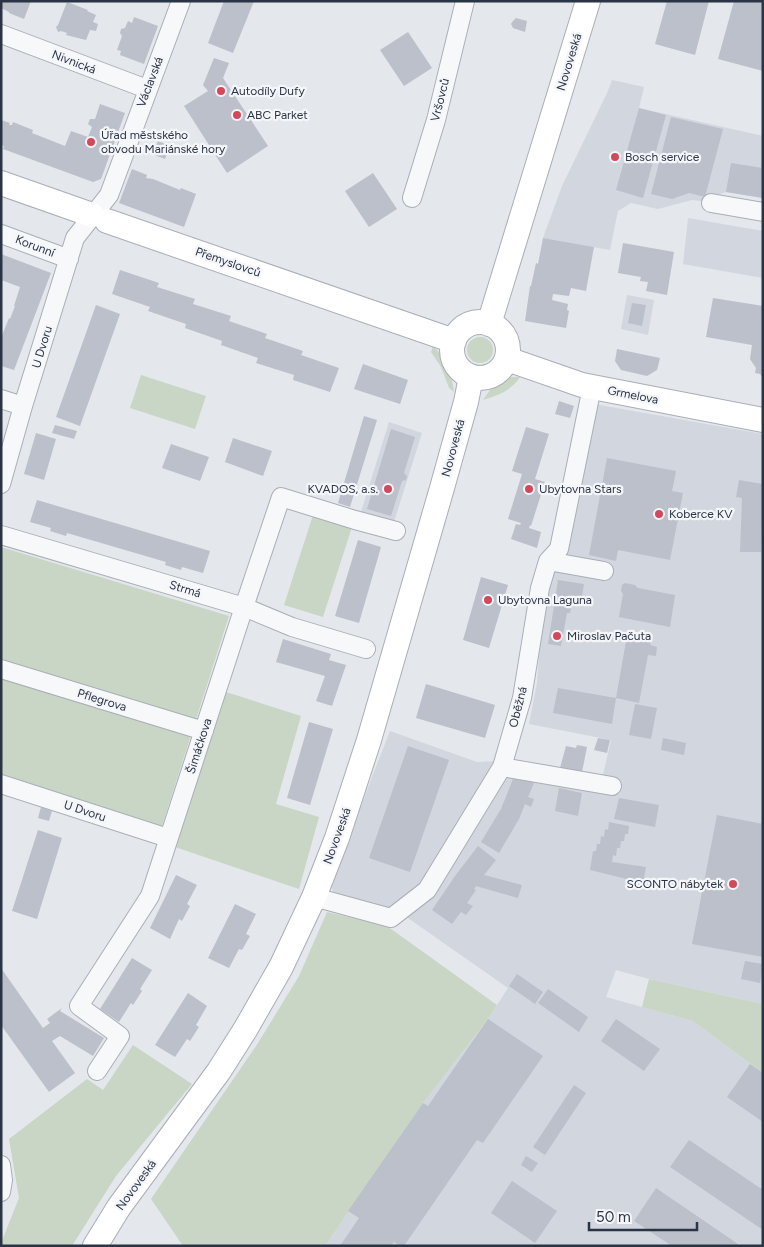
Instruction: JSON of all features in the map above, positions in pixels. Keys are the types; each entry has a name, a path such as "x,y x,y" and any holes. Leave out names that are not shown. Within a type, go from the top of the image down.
{"street":[{"name":"Václavská","path":"99,218 181,1"},
{"name":"Vršovců","path":"412,198 436,120 465,1"},
{"name":"Novoveská","path":"489,324 588,1"},
{"name":"Nivnická","path":"1,34 148,89"},
{"name":"Přemyslovců","path":"1,183 454,341"},
{"path":"711,203 763,212"},
{"name":"U Dvoru","path":"1,484 75,238 99,218"},
{"name":"Korunní","path":"1,234 68,259"},
{"path":"478,322 489,324 499,329 505,338 508,349 507,359 501,369 492,375 482,378 471,377 455,363 452,352 454,341 459,332 468,325 478,322"},
{"name":"Grmelova","path":"507,359 582,385 763,420"},
{"name":"Novoveská","path":"95,1246 119,1207 214,1078 246,1030 281,967 314,897 337,838 359,772 442,488 471,377"},
{"name":"Oběžná","path":"314,897 391,918 427,890 502,767 522,698 540,588 548,561 559,549 592,387"},
{"path":"1,399 24,406"},
{"name":"Šimáčkova","path":"97,1071 120,1036 79,1006 150,896 281,497 396,531"},
{"name":"Strmá","path":"1,535 244,607 292,627 366,649"},
{"path":"548,561 604,571"},
{"name":"Pflegrova","path":"1,669 204,731"},
{"path":"502,767 612,786"},
{"name":"U Dvoru","path":"1,784 168,838"},
{"path":"1,1164 3,1180 1,1192"}],"shaded area":[{"path":"612,80 644,87 639,108 763,136 763,198 726,192 701,201 692,200 658,209 631,203 618,211 610,250 543,238 562,186"},
{"path":"688,218 763,231 763,278 683,264"},
{"path":"627,295 654,300 648,335 621,329"},
{"path":"594,404 763,434 763,1004 616,970 606,997 693,1021 763,1073 763,1246 325,1246 423,1103 488,1019 508,988 405,916 333,893 331,882 390,731 477,762 514,760 603,775 611,740 529,724 537,683 545,579"},
{"path":"389,422 422,433 394,522 361,512"}],"green space":[{"path":"480,337 489,341 493,350 489,359 480,363 471,359 467,350 471,341"},
{"path":"433,346 448,367 454,392 449,388 441,367 431,352"},
{"path":"141,375 206,396 195,429 130,408"},
{"path":"511,377 520,377 508,389 483,400 495,386"},
{"path":"313,515 352,527 323,617 284,605"},
{"path":"1,547 229,616 162,826 1,774"},
{"path":"226,692 301,716 276,804 319,817 299,889 175,847"},
{"path":"327,912 387,926 497,1005 423,1103 325,1246 183,1246 151,1199 258,1043 299,976"},
{"path":"649,979 763,1004 763,1073 693,1021 642,1007"},
{"path":"133,1045 192,1084 116,1176 72,1246 1,1246 19,1198 9,1139 87,1079 103,1090"}],"building":[{"path":"1,1 31,1 24,19 1,8"},
{"path":"224,1 254,1 233,53 208,43"},
{"path":"667,1 709,1 695,55 655,44"},
{"path":"734,1 763,1 763,71 718,59"},
{"path":"67,2 96,15 93,22 98,24 96,31 90,30 86,40 66,35 67,33 61,31 58,32 56,27"},
{"path":"134,17 158,26 144,64 120,55 121,51 117,50 122,36 120,33 121,29 125,28 128,21 132,23"},
{"path":"516,18 527,21 525,32 513,28 511,24"},
{"path":"408,32 432,68 404,86 380,50"},
{"path":"214,58 229,63 223,78 268,146 227,173 184,106 208,91 203,85"},
{"name":"Úřad městského obvodu Mariánské hory","path":"100,104 125,113 101,179 93,182 3,149 4,146 1,145 1,120 10,123 9,125 12,125 13,122 33,130 32,133 65,146 71,131 88,137 92,127 88,124 90,119 95,119"},
{"path":"639,108 666,115 643,198 616,190"},
{"path":"671,117 723,129 705,197 689,193 672,199 651,194"},
{"path":"158,141 170,146 165,159 152,154"},
{"path":"731,163 763,168 763,198 726,192"},
{"path":"132,169 147,175 146,178 196,194 184,227 119,203"},
{"path":"373,173 397,209 369,227 345,191"},
{"path":"543,238 594,247 586,291 571,288 569,296 553,294 552,300 568,304 567,310 569,311 566,328 525,321 530,286 536,263 538,264"},
{"path":"623,243 674,252 667,295 646,291 648,282 640,281 641,277 618,273"},
{"path":"1,254 51,273 14,370 1,366 1,338 15,306 20,287 1,280"},
{"path":"120,270 159,283 157,287 195,299 193,304 231,316 229,321 267,334 265,338 303,351 301,355 339,368 330,392 293,380 294,375 256,363 258,358 221,345 222,341 185,328 186,324 148,311 150,307 112,294"},
{"path":"713,298 763,306 763,378 760,374 755,373 756,368 750,359 752,345 706,337"},
{"path":"632,303 646,305 642,326 628,323"},
{"path":"96,305 120,314 80,426 56,417"},
{"path":"617,349 660,358 657,370 647,376 621,370 615,361"},
{"path":"363,364 408,380 400,404 354,389"},
{"path":"559,401 574,406 570,418 555,414"},
{"path":"364,416 377,420 350,507 338,503"},
{"path":"55,425 77,431 74,439 52,433"},
{"path":"526,427 549,434 535,479 545,482 529,528 541,532 537,548 511,539 516,524 520,525 521,523 508,519 522,474 512,471"},
{"path":"391,429 415,437 404,473 407,476 406,480 402,481 391,516 367,509"},
{"path":"36,433 56,439 44,480 24,474"},
{"path":"233,438 272,451 263,476 225,462"},
{"path":"171,444 209,457 200,481 162,468"},
{"path":"607,458 676,471 672,491 683,493 670,560 618,550 616,561 589,555"},
{"path":"739,480 763,484 761,552 740,552 742,498 736,497"},
{"path":"37,500 210,551 203,573 182,567 181,570 165,565 166,562 67,533 66,536 50,531 51,528 30,522"},
{"path":"358,540 381,547 359,623 335,616"},
{"path":"481,577 508,585 489,648 463,640"},
{"path":"558,580 584,584 582,597 573,596 570,613 567,613 561,646 548,644"},
{"path":"625,583 635,585 638,588 675,595 670,627 619,617 623,594 621,591 622,585"},
{"path":"628,630 652,635 650,645 657,647 656,656 648,655 639,703 616,698"},
{"path":"283,639 331,654 329,660 346,665 332,706 316,701 325,676 276,662"},
{"path":"426,684 495,705 485,738 416,718"},
{"path":"558,688 616,698 612,724 553,713"},
{"path":"635,704 657,708 651,739 629,735"},
{"path":"309,722 333,729 310,805 287,798"},
{"path":"598,738 610,740 607,753 594,750"},
{"path":"663,738 686,743 684,755 661,750"},
{"path":"577,745 587,747 582,772 560,768 566,746 576,748"},
{"path":"408,746 449,760 410,872 369,858"},
{"path":"517,777 534,783 528,797 534,799 531,807 525,804 519,819 499,853 481,842 501,809 513,779"},
{"path":"559,788 582,793 578,816 555,811"},
{"path":"619,798 659,805 655,827 614,819"},
{"path":"41,807 52,811 49,821 38,818"},
{"name":"SCONTO nábytek","path":"717,815 763,824 763,957 692,944"},
{"path":"609,822 629,826 628,834 625,834 624,841 621,841 620,848 617,848 616,856 613,855 612,862 646,867 643,883 590,870 593,851 596,851 597,844 600,844 601,836 604,837 605,829 608,830"},
{"path":"38,830 62,838 37,919 12,911"},
{"path":"478,846 496,860 484,875 522,885 518,898 476,886 474,889 476,890 467,903 473,906 466,915 461,912 452,924 432,910"},
{"path":"176,875 197,885 187,904 190,906 182,921 179,919 170,939 150,928"},
{"path":"235,904 256,914 246,934 250,936 242,950 239,949 229,968 208,958"},
{"path":"132,958 152,970 140,989 142,991 133,1005 131,1003 119,1022 100,1009"},
{"path":"745,961 763,964 760,983 741,979"},
{"path":"1,968 43,1028 50,1023 47,1019 62,1008 60,1011 104,1038 93,1056 60,1036 52,1041 75,1073 49,1092 1,1025"},
{"path":"517,974 543,992 535,1004 509,986"},
{"path":"548,989 588,1017 579,1032 538,1003"},
{"path":"188,993 207,1006 196,1025 199,1027 190,1041 187,1039 175,1057 155,1045"},
{"path":"488,1019 543,1056 483,1143 477,1140 404,1246 394,1242 391,1246 340,1246 359,1218 348,1211 423,1103 428,1106"},
{"path":"616,1019 660,1049 644,1071 601,1041"},
{"path":"750,1064 763,1073 763,1122 727,1097"},
{"path":"574,1085 586,1093 545,1155 533,1147"},
{"path":"689,1140 763,1190 763,1230 670,1167"},
{"path":"526,1156 538,1163 532,1172 521,1165"},
{"path":"512,1181 557,1211 535,1243 491,1213"},
{"path":"656,1188 738,1244 736,1246 672,1246 634,1221"}],"place":[{"name":"Autodíly Dufy","path":"221,91"},
{"name":"ABC Parket","path":"237,115"},
{"name":"Úřad městského obvodu Mariánské hory","path":"91,142"},
{"name":"Bosch service","path":"615,157"},
{"name":"KVADOS, a.s.","path":"388,489"},
{"name":"Ubytovna Stars","path":"529,489"},
{"name":"Koberce KV","path":"659,514"},
{"name":"Ubytovna Laguna","path":"488,600"},
{"name":"Miroslav Pačuta","path":"557,636"},
{"name":"SCONTO nábytek","path":"733,884"}]}
